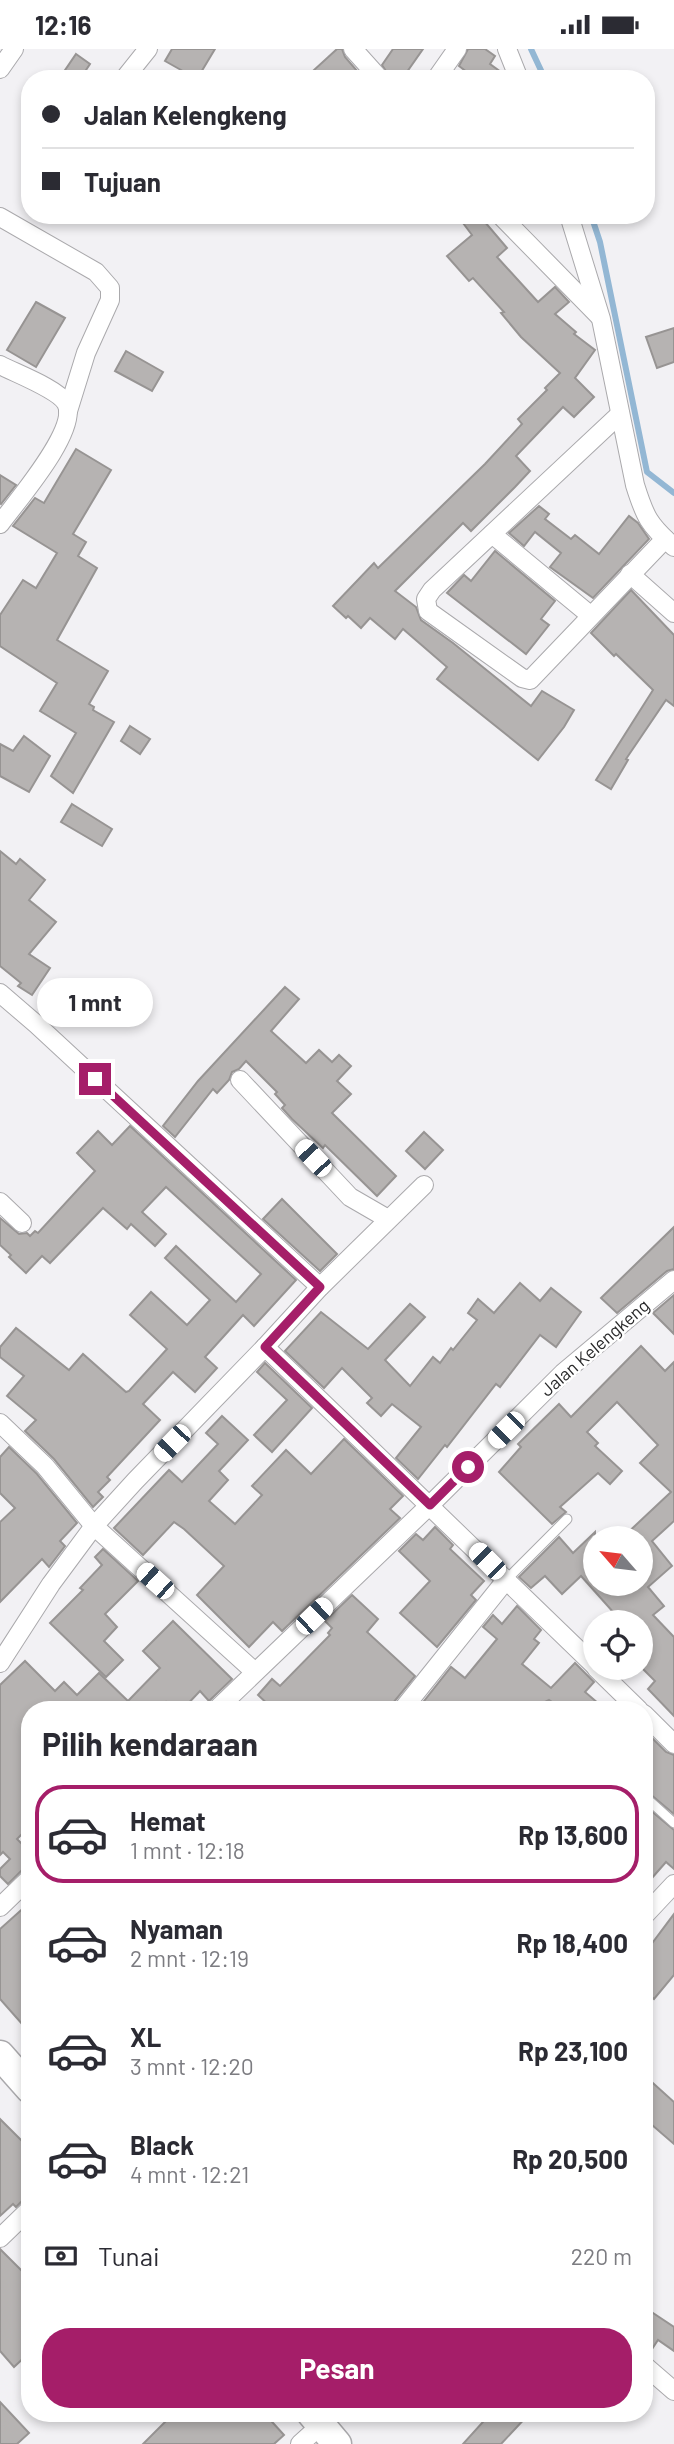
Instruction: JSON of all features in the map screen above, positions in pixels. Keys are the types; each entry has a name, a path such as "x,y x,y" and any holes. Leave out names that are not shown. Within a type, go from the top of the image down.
{"main road":[{"path":"0,2055 21,2079"}],"street":[{"path":"0,69 14,49"},
{"path":"131,70 148,49"},
{"path":"353,49 372,70"},
{"path":"442,70 457,49"},
{"path":"507,49 515,70"},
{"path":"0,217 96,272 110,288 110,300 86,353 68,411"},
{"path":"509,224 601,319"},
{"path":"572,224 601,319 643,512 649,523 669,543 630,574 530,680 526,680 428,611 426,599 432,590 620,414"},
{"path":"0,365 55,393 65,401 68,411 68,421 52,451 0,524"},
{"path":"492,534 590,615"},
{"path":"630,574 674,613"},
{"path":"3,1002 320,1287"},
{"path":"240,1080 350,1197 388,1219"},
{"path":"0,1663 51,1584 94,1526 320,1287 424,1185"},
{"path":"0,1202 22,1223"},
{"name":"Jalan Kelengkeng","path":"226,1701 564,1373 674,1280"},
{"path":"265,1347 583,1654"},
{"path":"0,1423 45,1466 94,1526 255,1672"},
{"path":"409,1701 506,1580"},
{"path":"609,1680 630,1701"},
{"path":"653,1723 674,1744"},
{"path":"0,1907 21,1887"},
{"path":"653,1908 671,1893"},
{"path":"0,2238 21,2218"},
{"path":"653,2373 674,2391"},
{"path":"300,2444 323,2427"}],"lane":[{"path":"506,1580 567,1519"},
{"path":"653,1804 674,1823"}],"building":[{"path":"172,49 215,49 202,70 181,70 165,61"},
{"path":"337,49 342,49 356,70 314,70"},
{"path":"393,49 423,49 408,70 385,70 382,65"},
{"path":"468,49 485,49 495,56 490,64 498,70 464,70 459,66"},
{"path":"76,54 90,64 86,70 65,70"},
{"path":"464,224 487,224 507,248 497,257 538,302 555,287 569,302 555,314 576,332 574,334 595,350 575,378 594,397 574,417 563,407 516,456 530,471 471,531 463,523 395,591 416,607 421,620 531,706 542,691 574,710 538,760 437,679 447,667 403,629 395,639 370,618 361,628 333,606 374,563 378,568 485,464 522,424 518,419 560,373 521,337 501,313 504,312 473,278 469,281 447,256 472,235"},
{"path":"36,302 65,318 36,367 7,350"},
{"path":"674,328 674,362 657,368 646,337"},
{"path":"126,351 163,372 152,391 115,371"},
{"path":"76,449 111,470 73,534 86,542 78,556 97,568 57,640 108,671 89,704 94,707 93,710 114,722 73,793 51,776 76,733 40,711 57,683 0,646 0,615 23,580 36,588 57,553 13,526 35,498 44,503"},
{"path":"0,475 16,485 1,504 0,503"},
{"path":"539,506 549,514 545,519 571,539 575,535 599,554 629,516 638,523 649,539 593,598 550,567 561,553 535,532 524,546 509,533"},
{"path":"495,551 555,601 541,619 549,625 526,654 447,593 464,575 471,581"},
{"path":"631,590 674,635 674,706 666,700 626,759 628,760 611,789 596,780 653,690 591,633"},
{"path":"130,726 150,739 140,754 121,741"},
{"path":"24,736 50,756 29,792 0,776 0,744 13,751"},
{"path":"72,804 112,829 102,846 61,822"},
{"path":"0,851 16,864 20,859 45,880 29,900 56,922 29,954 50,968 32,995 18,986 21,983 0,966"},
{"path":"285,987 299,999 271,1031 306,1063 319,1050 332,1062 339,1055 351,1066 337,1081 351,1094 332,1113 396,1176 377,1196 325,1145 323,1148 292,1119 282,1108 285,1105 275,1094 277,1092 246,1061 232,1072 229,1080 217,1093 213,1089 175,1137 163,1126 198,1081"},
{"path":"130,1126 296,1280 254,1326 243,1315 205,1357 217,1368 195,1392 173,1372 143,1404 160,1420 107,1477 110,1480 98,1492 103,1497 93,1507 54,1459 25,1431 36,1420 7,1396 24,1376 0,1357 0,1347 16,1328 69,1370 83,1354 126,1392 167,1349 130,1315 151,1292 187,1325 210,1300 165,1258 176,1246 236,1302 261,1274 166,1187 142,1212 166,1234 155,1246 131,1224 127,1229 103,1208 50,1263 42,1256 26,1273 9,1257 11,1255 0,1245 0,1218 19,1234 27,1233 30,1236 35,1231 38,1233 95,1171 77,1153 98,1131 112,1145"},
{"path":"424,1132 443,1150 425,1169 406,1151"},
{"path":"282,1199 337,1254 320,1271 263,1219"},
{"path":"674,1227 674,1269 667,1271 617,1313 601,1298"},
{"path":"520,1283 540,1301 551,1288 581,1312 556,1347 540,1335 500,1387 496,1384 447,1447 445,1445 418,1479 396,1458 421,1427 392,1404 381,1416 367,1403 372,1398 342,1368 324,1388 285,1351 321,1312 368,1349 410,1304 425,1317 385,1360 410,1386 433,1357 440,1363 477,1320 468,1313 478,1299 494,1313"},
{"path":"674,1295 674,1334 653,1313"},
{"path":"641,1346 665,1371 674,1362 674,1521 653,1540 653,1526 635,1526 671,1492 640,1463 658,1445 617,1402 587,1432 598,1443 595,1446 622,1471 610,1484 598,1473 560,1507 566,1512 552,1524 499,1472 521,1447 518,1444 559,1404 571,1417"},
{"path":"265,1363 312,1408 272,1452 254,1435 287,1400 257,1372"},
{"path":"222,1416 248,1440 219,1471 228,1480 209,1501 235,1524 262,1495 252,1486 286,1450 311,1474 344,1439 403,1496 390,1509 400,1518 282,1631 273,1622 249,1647 197,1595 224,1566 184,1529 174,1522 143,1555 114,1528 169,1470 182,1482 218,1444 206,1433"},
{"path":"9,1447 37,1474 77,1523 60,1541 65,1546 49,1567 42,1559 0,1602 0,1522 15,1508 0,1493 0,1457"},
{"path":"435,1527 453,1545 450,1549 484,1581 471,1595 476,1600 437,1647 400,1613 430,1581 399,1551 416,1534 423,1540"},
{"path":"559,1537 573,1553 583,1543 583,1578 581,1576 562,1594 545,1576 531,1588 519,1577"},
{"path":"653,1542 672,1566 653,1583"},
{"path":"103,1549 138,1581 105,1614 117,1627 104,1641 123,1660 106,1677 50,1623 83,1590 80,1588 102,1565 95,1557"},
{"path":"653,1593 664,1606 653,1615 653,1610 611,1610 599,1596 653,1596"},
{"path":"352,1595 378,1619 367,1632 415,1676 395,1701 264,1701 258,1695 272,1679 280,1686 330,1635 328,1633 332,1628 325,1621"},
{"path":"517,1606 541,1630 534,1639 539,1643 522,1664 551,1688 575,1663 583,1671 583,1680 594,1682 585,1692 596,1701 424,1701 451,1667 465,1678 497,1639 483,1627 493,1615 502,1624"},
{"path":"653,1615 674,1637 674,1716 648,1689 655,1681"},
{"path":"173,1621 232,1679 209,1701 200,1691 191,1701 128,1701 160,1668 143,1651"},
{"path":"25,1661 55,1691 64,1682 77,1695 99,1673 128,1701 21,1701 21,1835 17,1839 21,1843 21,1871 8,1884 0,1876 0,1869 10,1859 3,1852 0,1855 0,1685"},
{"path":"653,1739 666,1752 674,1755 674,1814 653,1796"},
{"path":"653,1812 674,1830 674,1869 666,1862 653,1877"},
{"path":"21,1910 21,2023 0,1999 0,1929"},
{"path":"674,1914 674,1975 654,1999 653,1998 653,1942"},
{"path":"653,2083 674,2102 674,2144 653,2126"},
{"path":"0,2119 21,2140 21,2202 16,2207 13,2204 0,2216"},
{"path":"0,2249 21,2270 21,2360 14,2367 0,2351"},
{"path":"653,2313 674,2327 674,2351 658,2340 653,2348"},
{"path":"0,2402 29,2433 17,2444 0,2444"},
{"path":"165,2422 272,2422 284,2435 274,2444 143,2444"},
{"path":"483,2422 522,2422 501,2444 463,2444"}],"waterway":[{"path":"531,49 541,70"},
{"path":"594,224 600,242 647,472 674,493"}],"route":[{"path":"95,1079 320,1287 265,1347 430,1505 468,1467"}]}
